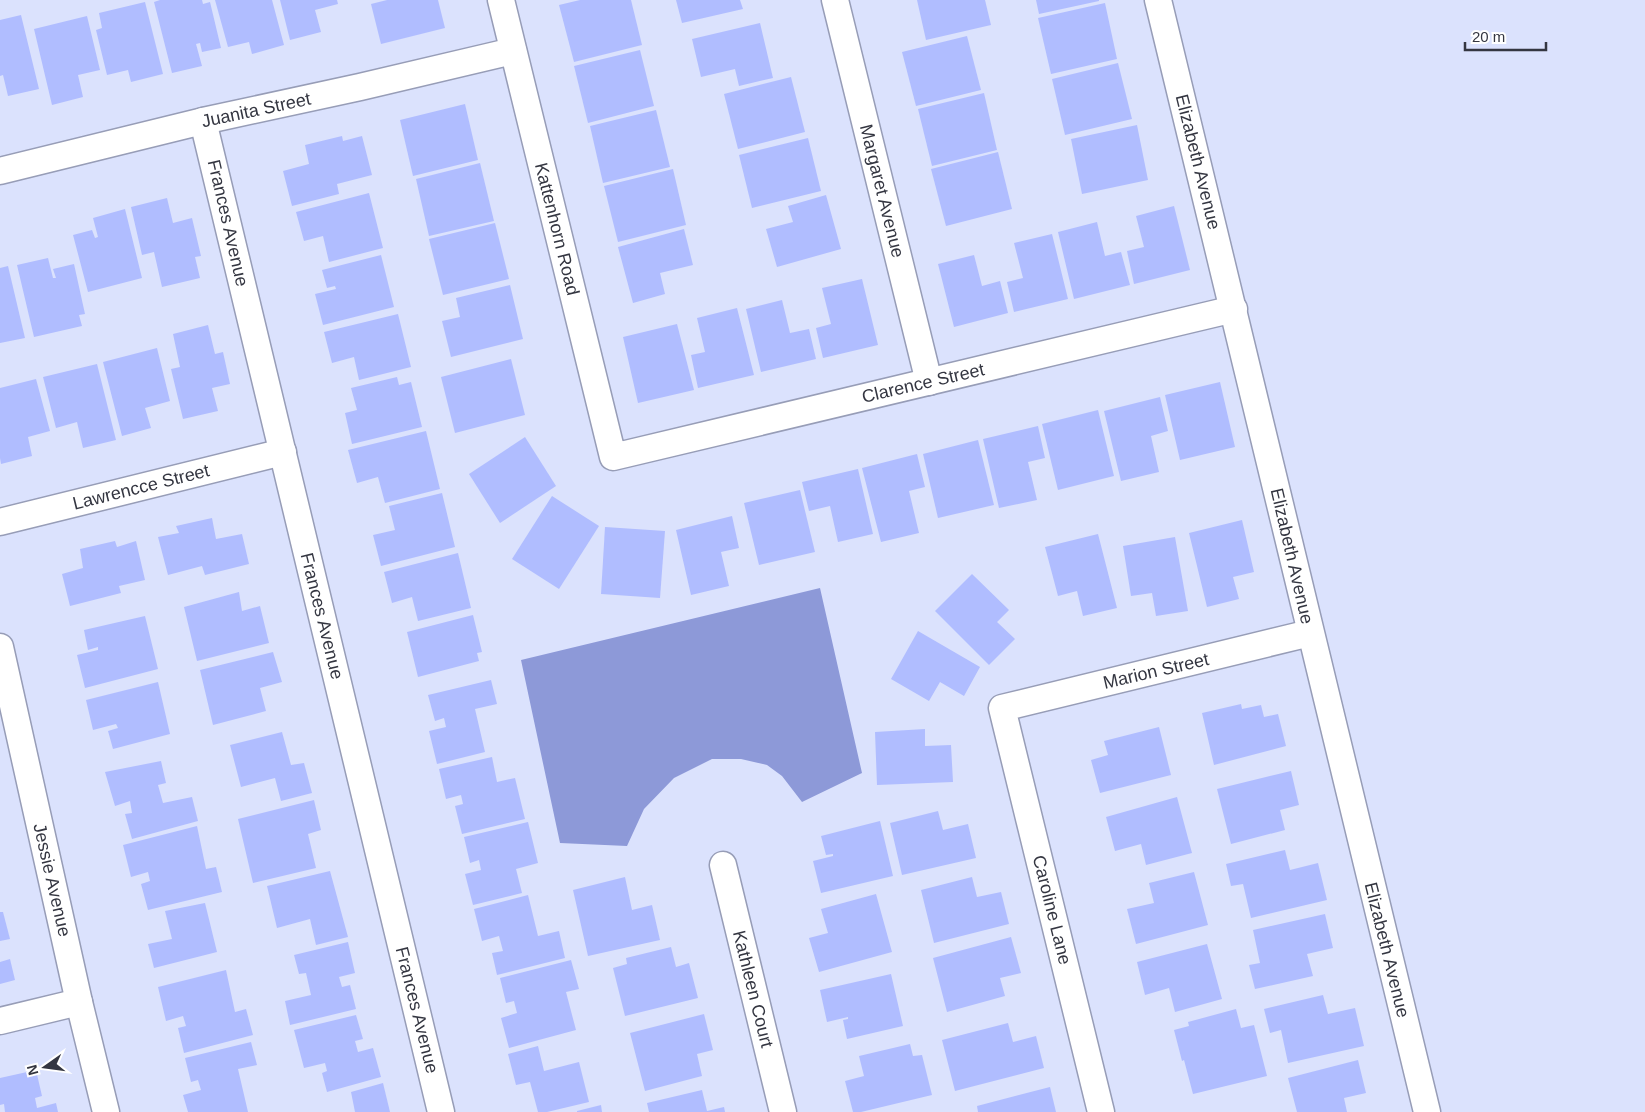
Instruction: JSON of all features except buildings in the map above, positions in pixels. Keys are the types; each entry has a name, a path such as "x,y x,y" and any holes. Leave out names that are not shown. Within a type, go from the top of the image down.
{"street":[{"name":"Kattenhorn Road","path":"501,0 613,458"},
{"name":"Margaret Avenue","path":"835,0 929,382"},
{"name":"Elizabeth Avenue","path":"1158,0 1427,1112"},
{"name":"Juanita Street","path":"0,171 203,121 513,51"},
{"name":"Frances Avenue","path":"203,121 441,1112"},
{"name":"Clarence Street","path":"613,458 1234,309"},
{"name":"Lawrencce Street","path":"0,522 283,452"},
{"name":"Marion Street","path":"1002,708 1310,633"},
{"name":"Jessie Avenue","path":"0,647 79,1002 106,1112"},
{"name":"Caroline Lane","path":"1002,708 1101,1112"},
{"name":"Kathleen Court","path":"723,865 784,1112"},
{"path":"0,1021 79,1002"}],"water":[{"path":"820,588 862,773 802,802 782,776 767,765 741,759 712,759 674,778 644,809 627,846 560,843 521,660"}]}
